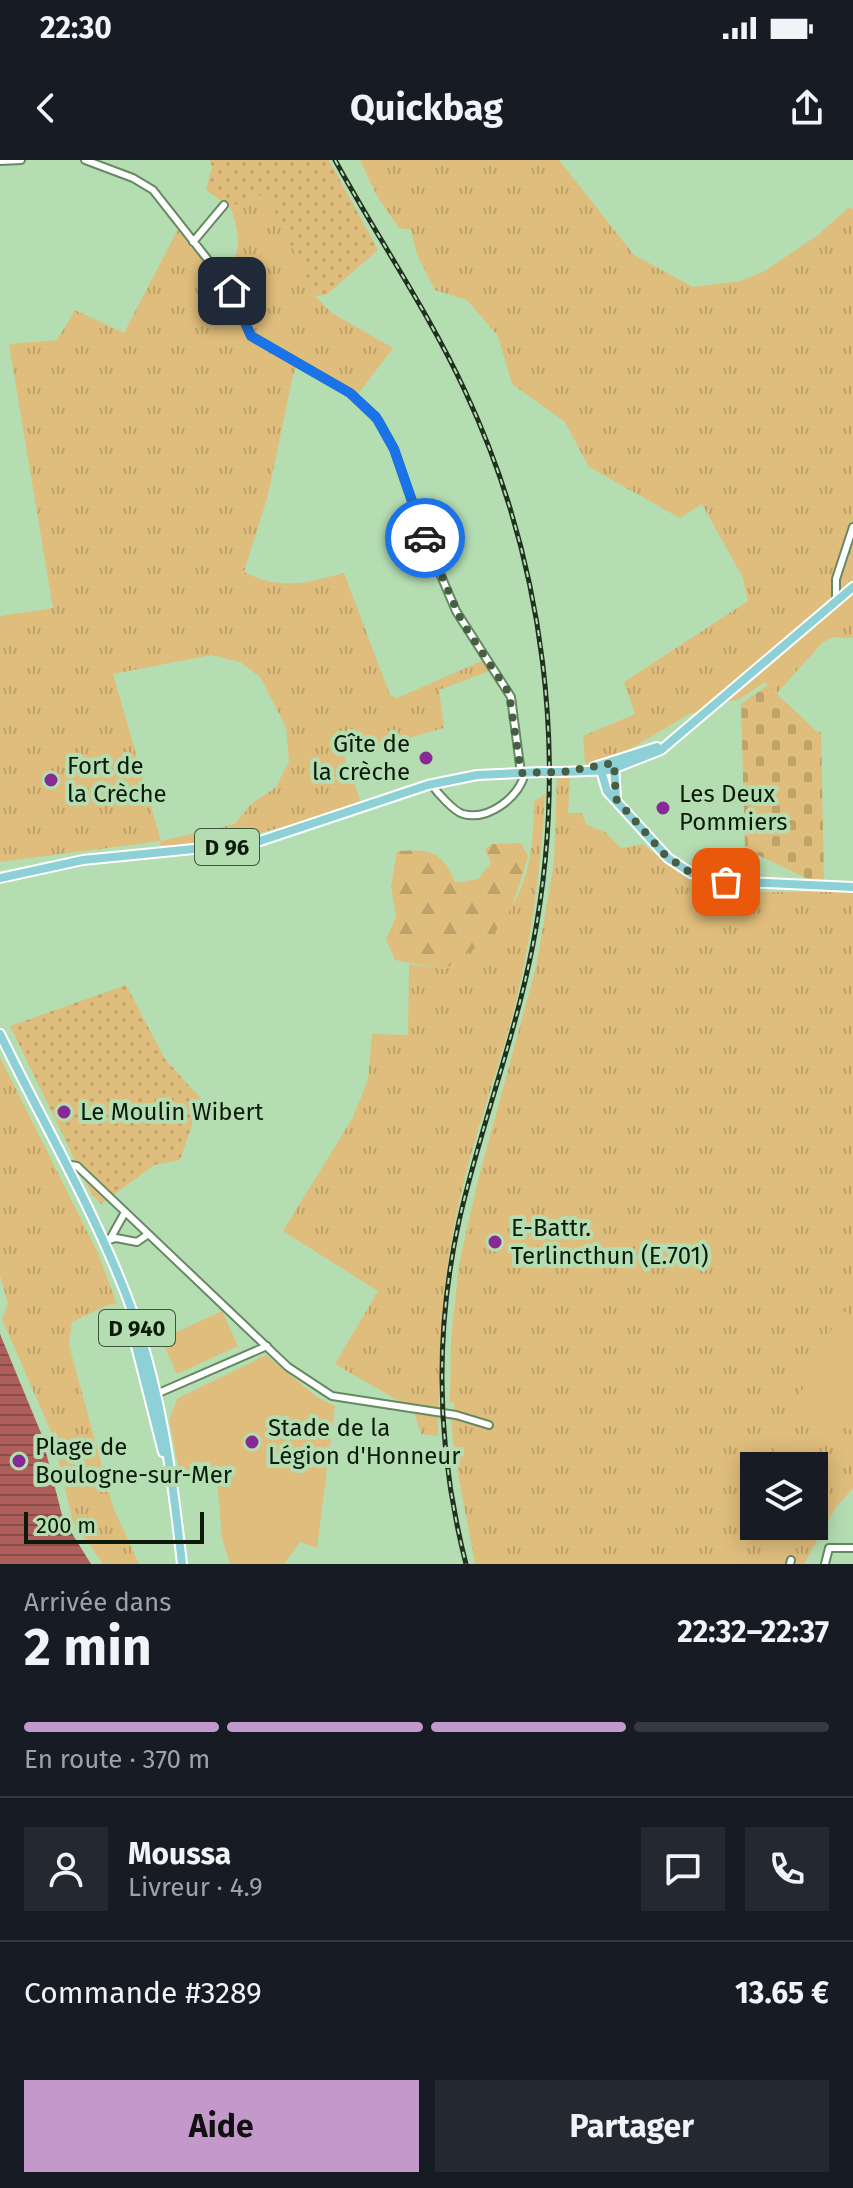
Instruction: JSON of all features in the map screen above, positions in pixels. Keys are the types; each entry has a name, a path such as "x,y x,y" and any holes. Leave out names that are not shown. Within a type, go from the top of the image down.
{"main road":[{"name":"D 96","path":"0,881 63,863 239,846 290,833 431,784 477,775 600,769 651,756 695,723 853,587"},
{"path":"614,766 616,799"},
{"path":"600,769 605,788 654,842 678,865 706,879 853,887"},
{"name":"D 940","path":"0,1034 105,1241 136,1325 169,1482 180,1564"}],"street":[{"path":"0,161 21,160"},
{"path":"85,160 151,188 232,291 251,336 350,393 381,424 394,449 422,531 456,611 509,693 523,773 510,799 475,815 456,811 431,784"},
{"path":"193,242 224,205"},
{"path":"836,602 836,579 853,527"},
{"path":"65,1164 77,1166 124,1214 202,1282 304,1380 328,1395 456,1415 489,1425"},
{"path":"105,1241 124,1214"},
{"path":"105,1241 137,1242 147,1235"},
{"path":"153,1396 267,1346"},
{"path":"825,1564 829,1548 853,1548"}],"green space":[{"path":"210,160 329,160 378,250 326,295 315,296 268,197 261,195 230,207 206,190 212,167"},
{"path":"360,160 559,160 634,255 693,287 741,281 763,272 818,235 849,207 853,210 853,580 703,712 691,713 620,755 585,764 583,736 635,714 624,682 748,601 743,578 702,504 680,518 589,467 565,422 512,384 498,336 467,300 435,290 417,255 411,230 399,228 377,196"},
{"path":"261,195 268,197 315,296 332,313 393,348 358,394 299,362 293,375 268,495 244,572 282,583 305,582 344,573 390,695 397,698 484,660 492,670 439,690 444,728 344,756 361,802 287,826 239,837 161,846 160,841 0,862 0,616 53,608 9,344 57,340 75,310 124,333 177,231 185,228 225,273 235,257 238,241 230,207","holes":["211,655 240,662 260,677 286,727 289,761 276,787 251,804 235,824 161,841 113,674"]},
{"path":"853,594 853,638 834,637 823,642 777,693 765,682 738,700 728,701"},
{"path":"768,685 816,731 821,732 824,881 808,879 745,849 741,704"},
{"path":"557,776 570,777 568,813 582,813 586,824 606,833 621,848 643,844 694,884 741,892 853,892 853,1488 828,1521 828,1452 740,1452 740,1540 817,1540 804,1564 475,1564 454,1452 451,1418 455,1403 450,1402 451,1340 459,1264 478,1180 536,967 554,862"},
{"path":"545,794 535,902 526,956 507,1034 470,1157 452,1236 442,1321 438,1436 421,1434 413,1409 335,1364 378,1291 283,1231 352,1119 368,1080 372,1034 408,1035 409,964 444,969 511,906 521,888 528,864 534,802"},
{"path":"521,843 528,856 521,879 509,912 492,934 444,969 395,960 386,939 396,917 391,887 397,851 434,854 446,864 456,883 478,879 491,863 485,849 492,844"},
{"path":"126,985 165,1059 201,1099 180,1160 154,1165 101,1204 91,1193 10,1026"},
{"path":"0,1057 97,1251 117,1304 108,1305 72,1322 69,1345 113,1507 139,1564 103,1564 73,1522 52,1434 2,1319 8,1303 0,1276"},
{"path":"841,1310 853,1316 852,1430 796,1402"},
{"path":"222,1311 238,1346 177,1374 161,1339"},
{"name":"Stade de la Légion d'Honneur","path":"266,1355 317,1397 335,1406 317,1548 300,1542 284,1564 230,1564 222,1538 216,1467 179,1471 169,1419 178,1398"},
{"path":"779,1443 797,1452 774,1452"},
{"path":"764,1540 797,1540 791,1553"}],"shaded area":[{"name":"Plage de Boulogne-sur-Mer","path":"0,1334 41,1433 63,1519 91,1564 0,1564"}],"railway":[{"path":"335,160 435,332 465,391 492,456 514,523 531,592 542,662 548,732 549,803 544,874 526,979 459,1221 445,1307 444,1436 456,1521 466,1564"}],"way so far":[{"path":"425,538 462,622 509,693 514,709 521,773 563,772 614,763 616,799 665,855 691,873 726,882"}],"place":[{"name":"Gîte de la crèche","path":"426,758"},
{"name":"Fort de la Crèche","path":"51,780"},
{"name":"Les Deux Pommiers","path":"663,808"},
{"name":"Le Moulin Wibert","path":"64,1112"},
{"name":"E-Battr. Terlincthun (E.701)","path":"495,1242"},
{"name":"Stade de la Légion d'Honneur","path":"252,1442"},
{"name":"Plage de Boulogne-sur-Mer","path":"19,1461"}],"route":[{"path":"232,291 241,320 251,336 350,393 376,417 394,449 425,538"}]}
